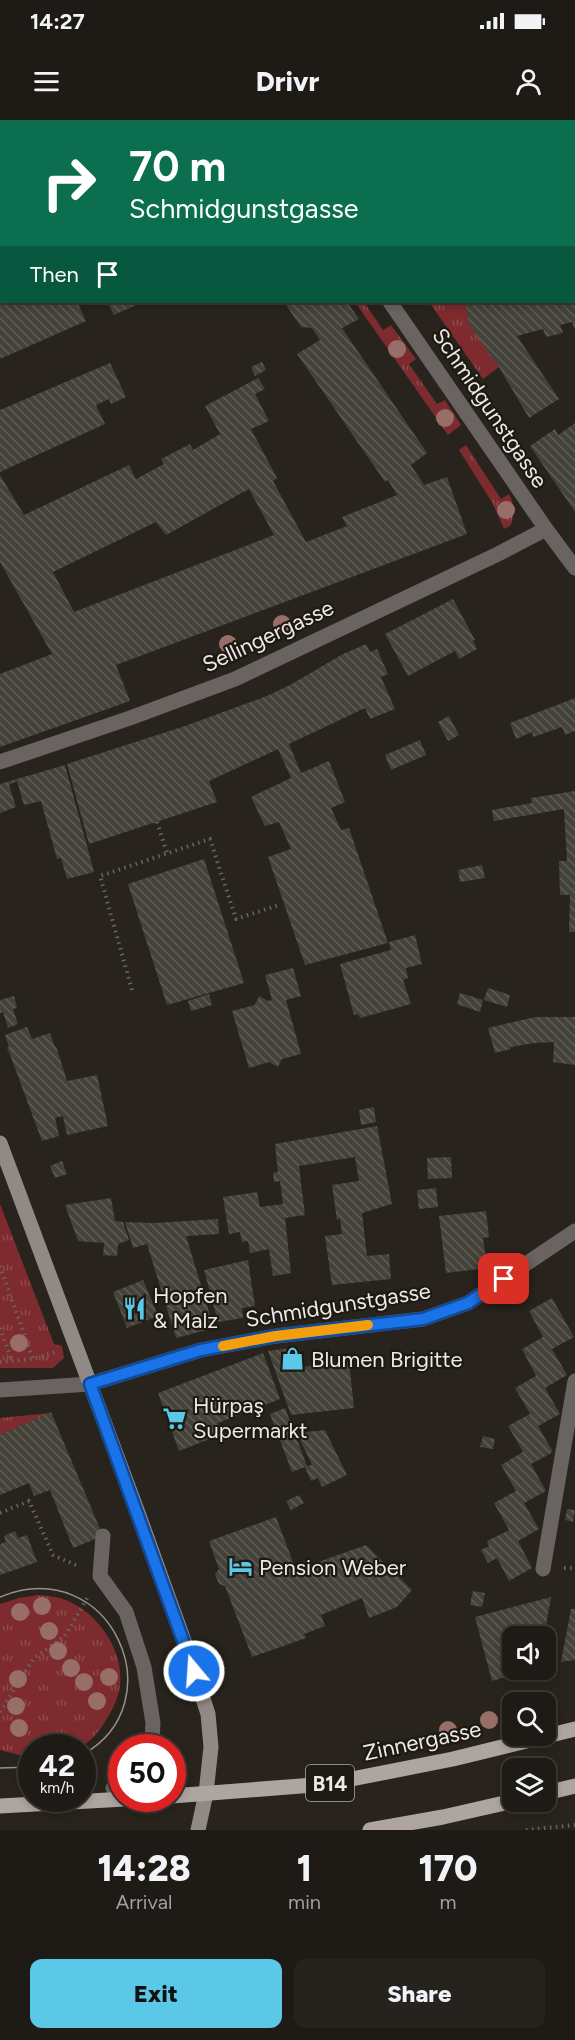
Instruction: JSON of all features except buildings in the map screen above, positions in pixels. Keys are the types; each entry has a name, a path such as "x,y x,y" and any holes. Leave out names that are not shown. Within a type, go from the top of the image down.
{"main road":[{"path":"0,1143 184,1640 208,1714 211,1747 206,1793 198,1830"},
{"name":"Zinnergasse","path":"206,1793 326,1784 453,1759 575,1729"},
{"path":"556,1791 575,1786"},
{"name":"B14","path":"186,1795 206,1793"},
{"path":"0,1806 108,1800"},
{"name":"B14","path":"370,1830 502,1804"}],"street":[{"name":"Schmidgunstgasse","path":"391,303 575,568"},
{"name":"Sellingergasse","path":"0,762 130,718 235,679 546,529"},
{"name":"Schmidgunstgasse","path":"0,1390 90,1384 201,1350 276,1336 423,1319 468,1303 575,1231"},
{"path":"543,1569 575,1381"},
{"path":"103,1536 100,1576 126,1612 144,1667 154,1734"}],"path":[{"path":"157,822 168,853"},
{"path":"132,990 100,876 210,839 236,919 279,905"},
{"path":"0,1266 33,1359"},
{"path":"0,1328 22,1388"},
{"path":"0,1362 33,1359 63,1350"},
{"path":"0,1513 29,1501 53,1555"},
{"path":"0,1712 34,1658 65,1636 89,1595"},
{"path":"526,1830 575,1825"}],"green space":[{"path":"356,303 365,303 383,330 391,325 416,359 409,364 437,404 445,400 461,425 448,435"},
{"path":"430,303 465,303 471,325 499,367 483,379"},
{"path":"466,445 501,499 509,494 511,498 512,521 511,525 504,529 493,504 459,450"},
{"path":"0,1204 54,1344 62,1346 64,1358 53,1368 0,1368"},
{"path":"50,1413 0,1435 0,1418"},
{"path":"38,1595 56,1597 70,1602 94,1619 112,1643 120,1672 120,1686 111,1712 96,1734 18,1734 18,1755 0,1750 0,1604"}],"tram line":[{"path":"0,1597 39,1589 73,1595 100,1614 118,1640 127,1670 125,1702 110,1731 96,1743"},
{"path":"0,1768 18,1767"}],"slow traffic":[{"path":"223,1346 276,1336 368,1325"}],"place":[{"name":"Hopfen & Malz","path":"135,1308"},
{"name":"Blumen Brigitte","path":"293,1359"},
{"name":"Hürpaş Supermarkt","path":"175,1418"},
{"name":"Pension Weber","path":"241,1567"}],"route":[{"path":"194,1671 90,1384 201,1350 276,1336 423,1319 468,1303 504,1279"}]}
